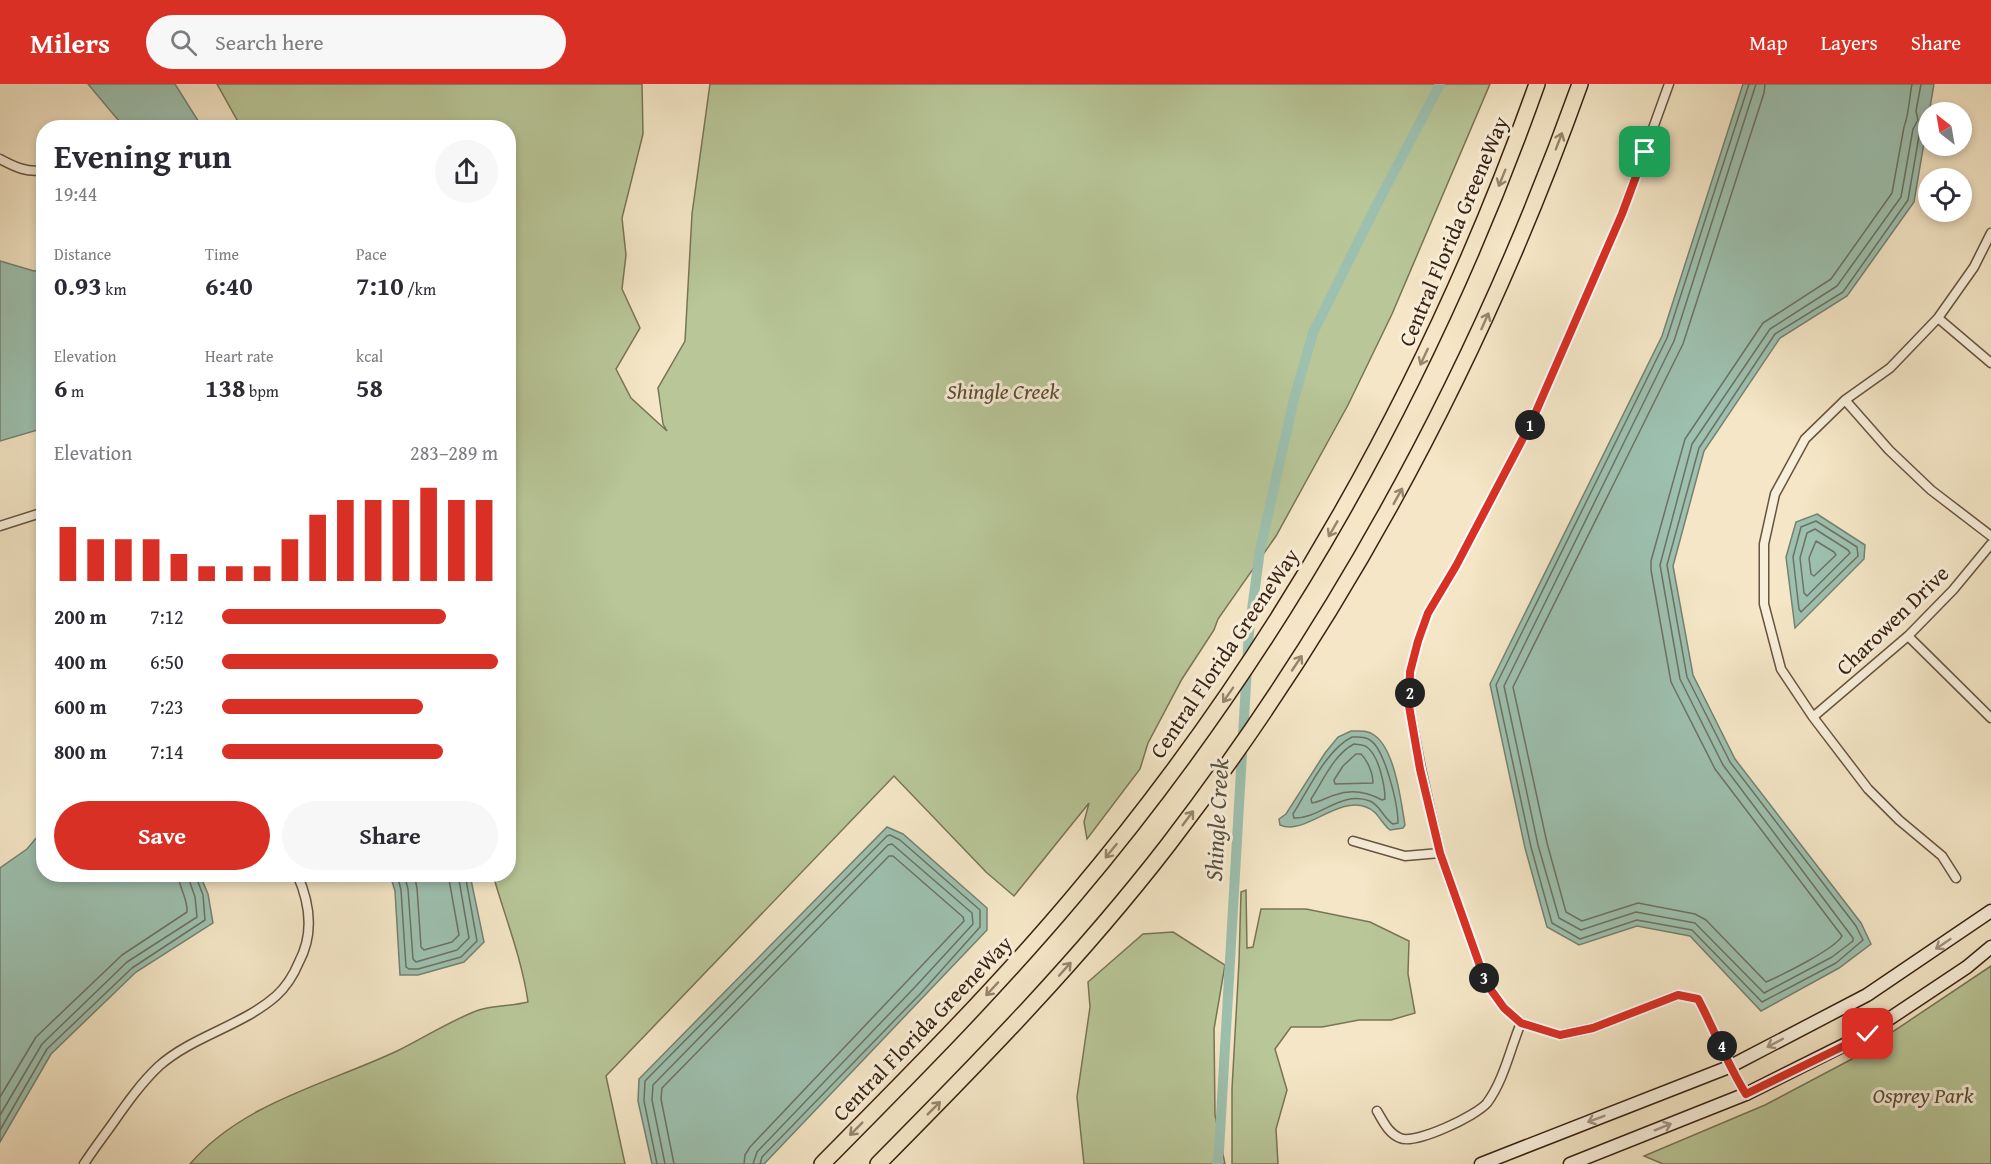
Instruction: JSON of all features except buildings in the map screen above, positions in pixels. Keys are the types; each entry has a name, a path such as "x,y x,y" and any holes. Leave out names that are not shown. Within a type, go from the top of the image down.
{"highway":[{"name":"Central Florida GreeneWay","path":"822,1164 958,1026 1032,946 1146,808 1272,629 1346,507 1420,364 1487,215 1537,84"},
{"path":"878,1164 1026,1012 1102,926 1167,846 1265,711 1344,590 1433,430 1502,282 1544,181 1580,84"}],"street":[{"path":"1669,84 1622,214 1531,423 1456,566 1428,613 1410,672 1409,706 1420,769 1440,853 1486,983 1504,1008 1521,1023 1560,1035 1593,1028 1678,995 1698,999 1729,1067 1746,1094"},
{"path":"0,159 19,169 36,171"},
{"path":"1956,878 1942,856 1899,820 1868,789 1813,717 1781,669 1764,604 1764,544 1775,494 1805,439 1845,400 1890,368 1938,318 1974,267 1991,233"},
{"path":"1938,318 1991,363"},
{"path":"1845,400 1889,450 1923,482 1991,536"},
{"path":"0,526 36,515"},
{"name":"Charowen Drive","path":"1813,717 1908,636 1953,590 1991,544"},
{"path":"1908,636 1991,718"},
{"path":"1353,842 1406,856 1440,853"},
{"path":"84,1164 141,1085 159,1066 177,1053 277,996 292,977 304,953 308,936 309,914 299,882"},
{"path":"1481,1164 1729,1067 1867,995 1991,911"},
{"path":"1570,1164 1746,1094 1868,1034 1991,947"},
{"path":"1377,1111 1389,1132 1402,1139 1416,1139 1465,1119 1486,1104 1500,1079 1521,1023"}],"green space":[{"name":"Shingle Creek","path":"217,84 642,84 643,134 622,218 626,255 622,289 640,328 616,369 631,398 667,431 663,424 658,388 685,341 692,214 710,84 1490,84 1392,314 1348,405 1276,536 1218,619 1214,630 1182,679 1148,743 1140,769 1087,839 1084,822 1089,803 1014,896 986,872 894,776 606,1076 625,1164 190,1164 234,1125 287,1097 397,1051 469,1014 485,1008 528,1002 517,954 495,882 516,882 516,120 237,120"},
{"path":"1246,890 1247,948 1253,947 1261,909 1306,909 1370,922 1409,941 1408,974 1415,1013 1391,1020 1359,1020 1322,1027 1291,1027 1275,1049 1287,1090 1276,1129 1278,1164 1232,1164 1232,1089 1241,892"},
{"path":"1173,932 1225,965 1214,1029 1215,1115 1225,1164 1084,1164 1077,1097 1090,1007 1088,982 1143,934"},
{"name":"Osprey Park","path":"1991,966 1991,1164 1663,1164 1644,1156 1765,1105 1852,1059"}],"water":[{"path":"88,84 175,84 198,120 118,120"},
{"path":"1743,84 1934,84 1931,102 1918,102 1918,156 1922,156 1914,202 1847,296 1780,338 1704,451 1673,566 1693,675 1735,759 1861,923 1871,944 1839,968 1761,1011 1690,936 1637,926 1579,945 1547,927 1525,848 1490,684 1662,336"},
{"path":"0,261 36,271 36,430 0,441"},
{"path":"1817,514 1865,545 1864,559 1795,628 1786,557 1796,522"},
{"path":"1351,731 1371,733 1381,742 1387,752 1399,790 1405,825 1403,828 1390,830 1374,811 1355,805 1333,811 1300,825 1290,827 1280,825 1279,819 1286,814 1325,753 1338,737"},
{"path":"887,827 903,834 987,908 987,930 764,1164 652,1164 638,1101 639,1079"},
{"path":"36,838 36,882 203,882 208,894 213,923 136,972 51,1054 0,1142 0,868 27,849"},
{"path":"392,882 471,882 484,942 464,962 418,975 400,975 395,891"}],"waterway":[{"name":"Shingle Creek","path":"1217,1164 1249,632 1260,550 1294,399 1313,333 1440,84"}],"route":[{"path":"1645,152 1622,214 1531,423 1456,566 1428,613 1418,641 1410,672 1409,706 1420,769 1440,853 1486,983 1504,1008 1521,1023 1560,1035 1593,1028 1678,995 1698,999 1713,1027 1729,1067 1746,1094 1868,1034"}]}
